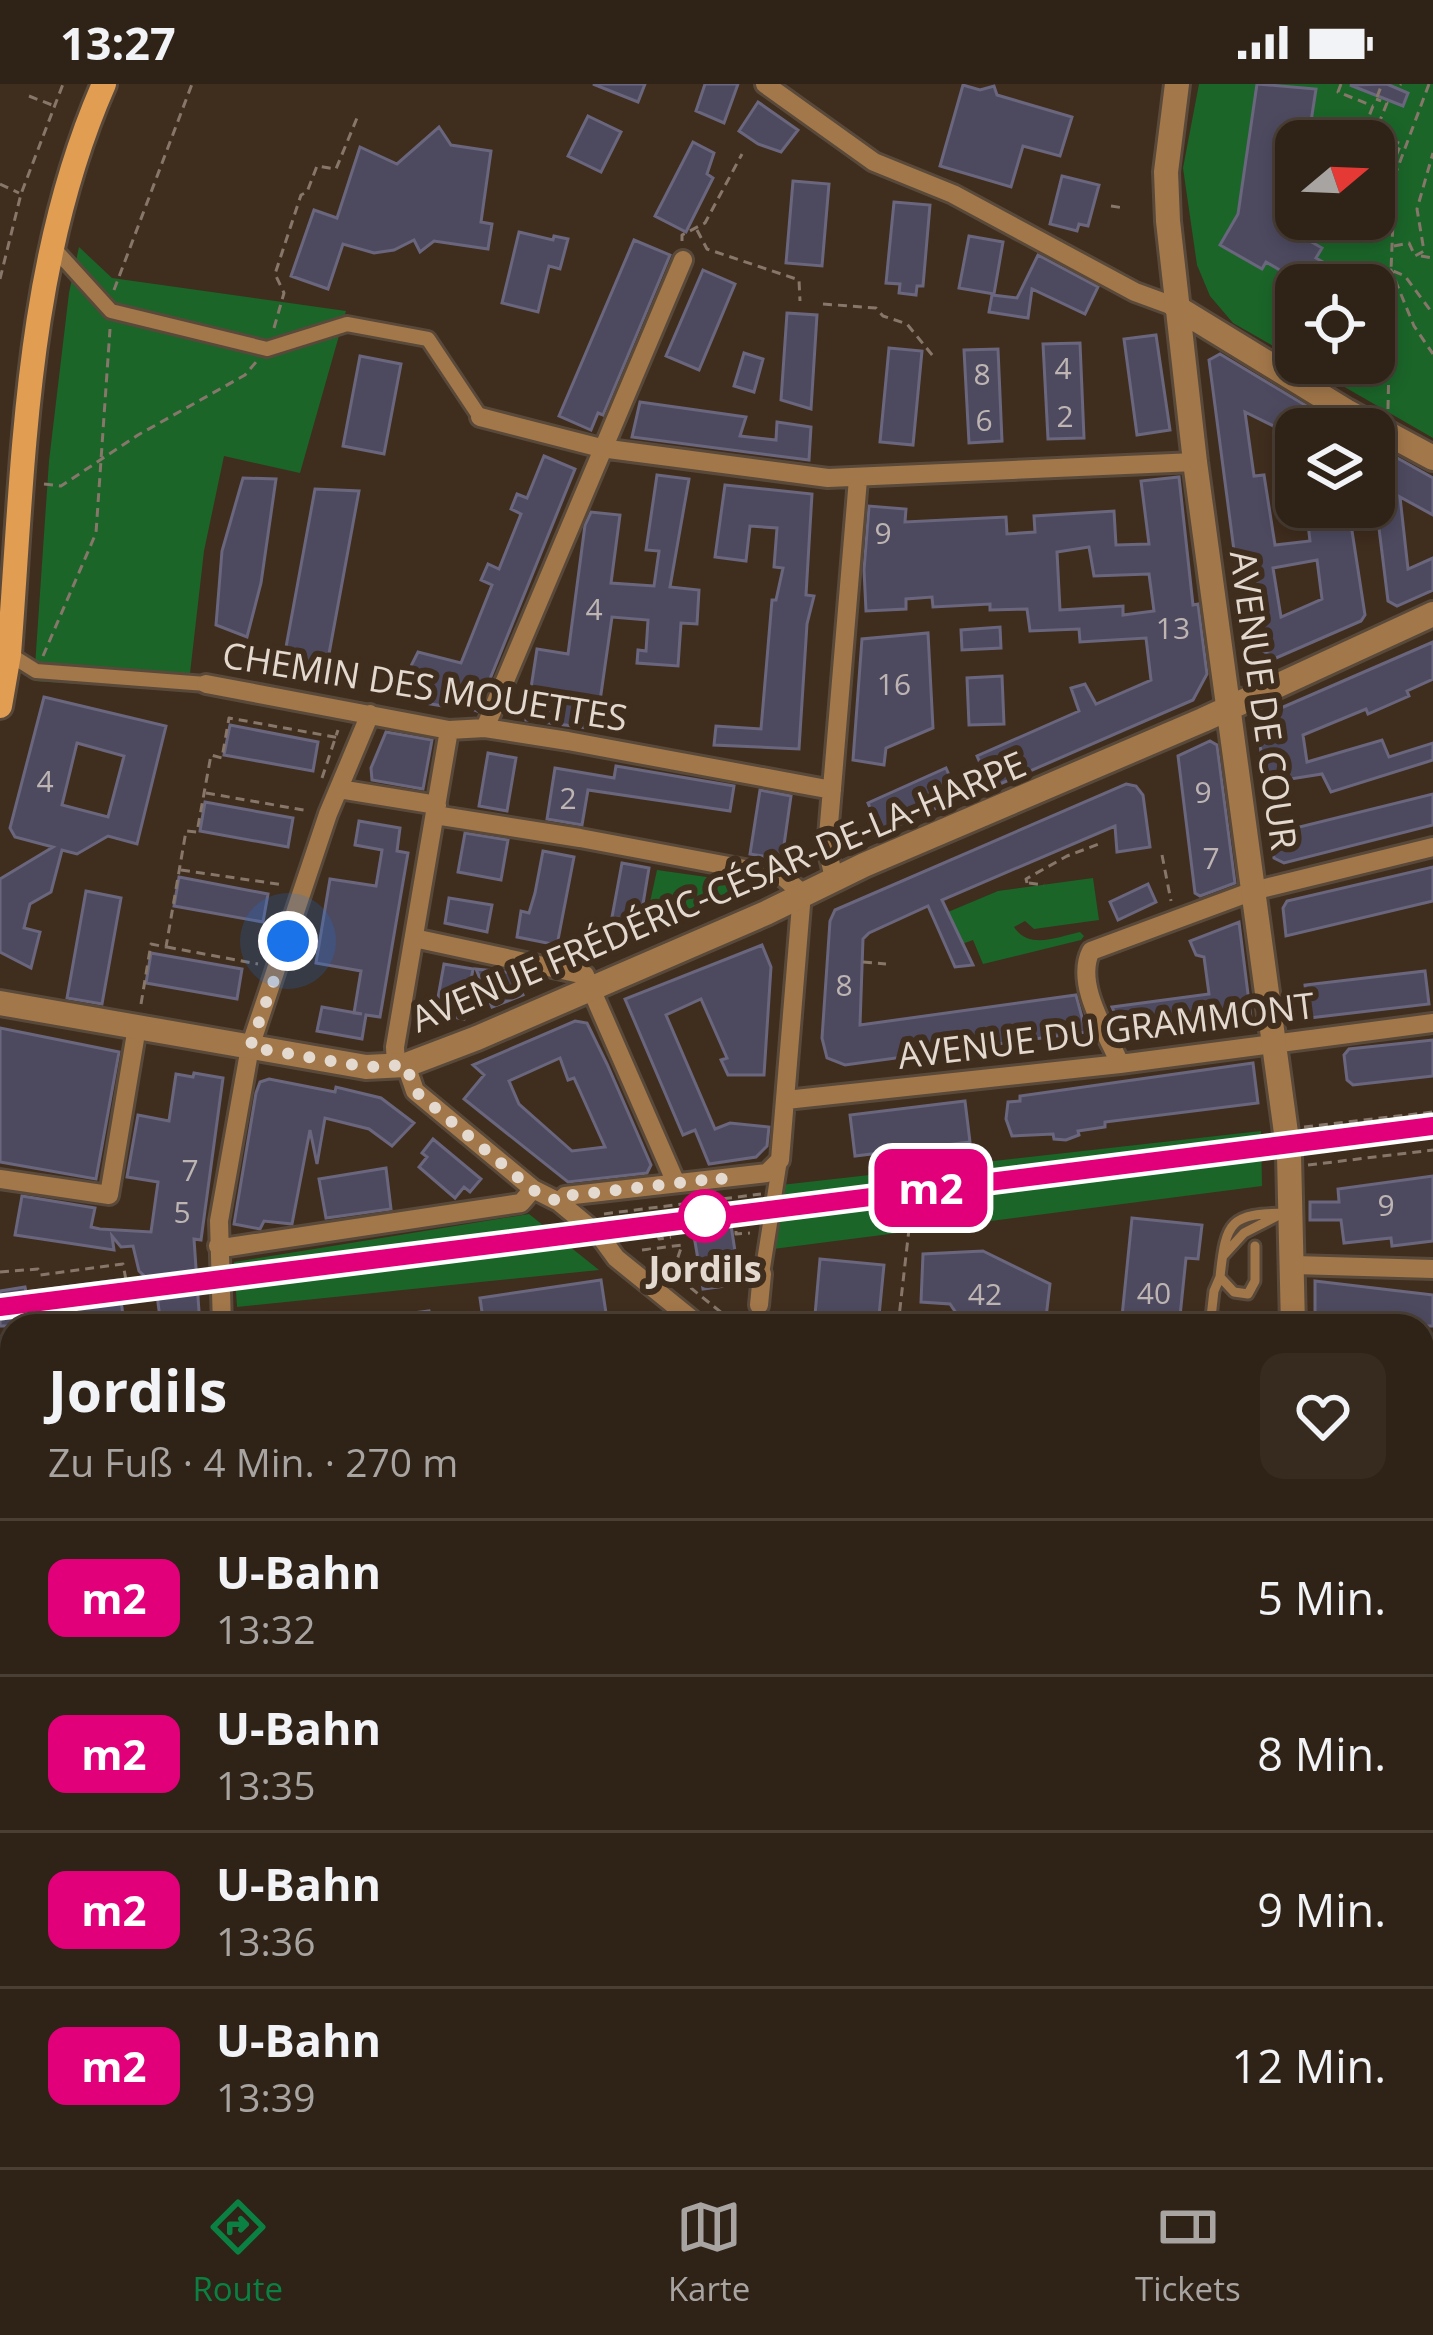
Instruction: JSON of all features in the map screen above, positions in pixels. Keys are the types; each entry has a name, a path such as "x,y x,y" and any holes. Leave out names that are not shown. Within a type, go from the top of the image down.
{"main road":[{"path":"0,706 9,654 30,380 51,244 104,84"}],"street":[{"path":"765,84 874,162 953,194 1135,292 1176,308 1433,458"},
{"name":"AVENUE DE COUR","path":"1177,84 1166,172 1176,308 1289,1155 1293,1314"},
{"path":"51,244 111,311 267,349 347,324 428,339 480,418 601,448 858,478 1195,462"},
{"path":"484,728 683,260"},
{"path":"834,878 827,848 858,478"},
{"name":"AVENUE FRÉDÉRIC-CÉSAR-DE-LA-HARPE","path":"0,1003 366,1067 401,1066 766,913 834,878 1229,708 1433,614"},
{"name":"CHEMIN DES MOUETTES","path":"9,654 36,671 206,684 449,730 484,728 832,790"},
{"path":"221,1314 218,1246 250,1047 328,814 370,714"},
{"path":"449,730 395,1047 401,1066 415,1091 533,1190 590,1222 616,1258 685,1314"},
{"path":"339,789 782,876 802,893 780,1160 759,1305"},
{"path":"1120,1064 1086,982 1091,951 1253,891 1433,848"},
{"path":"414,938 586,974 676,1183"},
{"name":"AVENUE DU GRAMMONT","path":"786,1100 1120,1064 1433,1023"},
{"path":"0,1179 110,1195 137,1027"},
{"path":"559,1202 565,1196 767,1173 780,1160"},
{"path":"218,1246 521,1203 533,1190"},
{"path":"1294,1265 1433,1270"}],"lane":[{"path":"1211,1314 1224,1239 1238,1221 1252,1213 1287,1213"},
{"path":"1220,1277 1234,1292 1248,1294 1256,1281 1255,1246"}],"path":[{"path":"0,278 21,194 63,84"},
{"path":"36,671 97,533 116,283 192,84"},
{"path":"1341,84 1338,92 1373,106"},
{"path":"1368,120 1382,84"},
{"path":"1391,264 1395,175 1429,84"},
{"path":"29,96 54,105"},
{"path":"1376,99 1387,103 1380,120"},
{"path":"1395,142 1400,144 1396,156 1401,158"},
{"path":"1420,255 1424,251 1419,197 1433,153"},
{"path":"683,260 682,235 705,223 742,154"},
{"path":"0,184 21,194"},
{"path":"1111,206 1124,208"},
{"path":"698,230 707,249 799,280 800,301"},
{"path":"1392,247 1409,244 1411,254 1433,258"},
{"path":"1395,272 1405,276 1433,314"},
{"path":"1395,281 1414,326 1433,354"},
{"path":"823,304 876,308 883,316 907,324 933,356"},
{"path":"166,947 186,831 197,832 211,755 222,758 229,718 359,741"},
{"path":"204,793 328,814"},
{"path":"1044,885 1028,884 1026,879 1099,844"},
{"path":"1162,856 1175,920"},
{"path":"179,869 304,889"},
{"path":"137,1027 151,944 279,968"},
{"path":"863,962 886,964"},
{"path":"1301,1127 1433,1112"},
{"path":"1306,1165 1433,1150"},
{"path":"772,1219 1269,1158"},
{"path":"219,1274 760,1194"},
{"path":"899,1314 909,1228 939,1198"},
{"path":"888,1203 909,1228"},
{"path":"658,1234 659,1239 671,1237"},
{"path":"642,1250 682,1242 667,1274"},
{"path":"676,1262 686,1284 722,1314"},
{"path":"0,1272 38,1269 40,1275 124,1264 127,1280 149,1278"}],"green space":[{"path":"1199,84 1433,84 1433,438 1395,416 1395,408 1381,408 1339,384 1395,384 1395,264 1275,264 1275,347 1233,323 1210,296 1197,265 1183,168"},
{"path":"79,247 112,278 346,311 300,473 224,456 204,551 188,691 34,681 49,461"},
{"path":"657,870 742,882 741,893 643,934"},
{"path":"1093,878 1099,920 1034,929 1025,921 1014,927 1035,940 1080,932 1081,940 983,964 973,940 962,944 948,912 998,891"},
{"path":"1261,1131 1262,1186 773,1249 781,1185"},
{"path":"529,1214 599,1270 237,1307 234,1262"}],"building":[{"path":"593,84 645,84 638,102"},
{"path":"705,84 738,84 724,123 696,111"},
{"path":"1257,84 1316,89 1311,120 1275,120 1275,240 1308,240 1322,248 1316,258 1326,264 1275,267 1266,262 1262,269 1220,245 1238,214"},
{"path":"1387,84 1408,93 1403,106 1350,85"},
{"path":"963,85 980,90 994,86 997,95 1072,117 1060,156 1023,146 1011,187 940,166"},
{"path":"758,102 798,130 781,152 739,131"},
{"path":"588,116 621,132 601,172 568,156"},
{"path":"439,127 451,145 491,151 481,222 492,224 488,249 434,241 420,252 414,240 374,253 343,244 328,289 291,276 314,210 337,218 360,147 397,164"},
{"path":"693,142 714,153 707,174 713,178 686,232 655,216"},
{"path":"1062,176 1099,185 1088,226 1079,224 1077,231 1050,224"},
{"path":"793,181 829,184 822,266 786,263"},
{"path":"894,202 930,205 923,286 917,286 916,295 899,293 900,284 886,283"},
{"path":"519,232 568,239 560,269 549,266 538,312 502,303"},
{"path":"969,236 1003,242 994,294 959,288"},
{"path":"634,240 670,255 603,415 598,413 591,430 559,416"},
{"path":"1038,255 1098,287 1085,314 1032,289 1028,318 989,312 992,295 1017,298"},
{"path":"703,270 735,284 699,370 666,356"},
{"path":"787,313 817,315 811,409 781,400"},
{"path":"1156,335 1170,430 1137,435 1124,339"},
{"path":"1080,343 1084,438 1048,439 1043,344"},
{"path":"889,348 922,351 913,445 880,442"},
{"path":"998,349 1002,441 969,443 964,350"},
{"path":"744,353 763,359 754,392 734,386"},
{"path":"1220,354 1310,408 1275,408 1275,427 1245,412 1254,476 1264,475 1275,545 1310,541 1308,528 1352,528 1365,615 1361,621 1276,658 1246,642 1209,360","holes":["1317,560 1322,599 1281,617 1273,568"]},
{"path":"360,356 401,364 384,454 343,446"},
{"path":"640,402 746,417 740,436 776,440 777,422 811,427 809,460 632,437"},
{"path":"544,456 575,469 477,711 446,698 443,706 413,701 403,682 418,652 461,663 492,585 481,580 488,564 499,569 521,514 511,509 517,494 527,498"},
{"path":"1395,457 1433,478 1433,515 1400,497 1408,569 1433,558 1433,590 1397,606 1388,601 1379,528 1395,528"},
{"path":"657,475 689,479 670,587 699,590 697,624 681,623 678,666 637,663 638,650 646,651 648,620 612,617 596,729 526,720 537,649 568,654 585,525 591,512 620,515 611,583 654,586 659,551 646,550"},
{"path":"1179,477 1193,605 1198,604 1207,674 1193,700 991,788 977,756 1079,711 1071,688 1085,684 1096,704 1151,680 1146,638 1080,642 1079,629 1030,631 1027,609 990,610 990,604 933,607 932,597 906,599 906,609 866,611 869,506 906,509 905,522 1006,517 1007,534 1035,532 1034,516 1114,511 1116,545 1149,544 1141,481","holes":["1089,547 1094,576 1149,574 1154,611 1123,615 1123,606 1060,610 1057,552"]},
{"path":"243,478 276,479 261,583 247,637 216,625 222,551"},
{"path":"725,485 812,494 806,595 814,596 807,624 799,749 714,745 716,726 761,729 772,600 776,600 783,568 774,567 777,528 750,526 746,561 715,557"},
{"path":"315,489 359,491 324,681 282,669"},
{"path":"1000,627 1001,648 962,650 961,630"},
{"path":"928,633 933,728 886,748 884,765 853,760 862,639"},
{"path":"1433,642 1433,679 1368,714 1366,709 1303,735 1307,762 1382,740 1389,757 1433,743 1433,760 1331,792 1322,774 1265,783 1259,737 1274,711"},
{"path":"1002,676 1004,724 969,725 967,678"},
{"path":"44,697 166,726 137,844 108,836 77,854 62,850 51,892 30,904 24,928 40,932 31,968 0,952 0,879 53,847 15,837 10,828","holes":["77,743 124,756 108,817 62,805"]},
{"path":"230,725 318,742 313,771 224,755"},
{"path":"386,732 432,740 423,789 372,780 371,768"},
{"path":"1210,741 1217,745 1235,883 1200,896 1195,893 1178,756"},
{"path":"488,753 516,758 507,811 479,806"},
{"path":"616,766 734,786 730,811 588,790 582,825 547,819 555,768 614,778"},
{"path":"946,768 959,798 881,833 868,803"},
{"path":"1126,784 1136,786 1143,795 1150,847 1117,852 1115,826 942,900 973,965 955,967 928,906 863,939 860,1025 1076,995 1086,1032 845,1065 827,1058 822,1038 830,921 835,910"},
{"path":"760,790 791,796 782,859 750,854"},
{"path":"1433,794 1433,825 1284,863 1274,858 1271,834"},
{"path":"205,802 293,818 288,847 200,831"},
{"path":"359,821 400,828 397,851 408,853 380,1017 366,1015 362,1039 317,1031 322,1007 354,1013 361,971 316,963 330,879 376,886 382,850 355,845"},
{"path":"465,833 508,840 501,880 458,872"},
{"path":"543,851 574,857 557,945 517,937 521,911 529,913"},
{"path":"622,863 649,868 640,922 612,917"},
{"path":"1433,867 1433,901 1286,936 1283,908 1287,901"},
{"path":"179,877 268,894 263,922 174,906"},
{"path":"1148,884 1156,902 1118,920 1110,902"},
{"path":"86,891 121,898 102,1004 67,998"},
{"path":"449,898 492,905 487,932 445,923"},
{"path":"1239,922 1251,1018 1247,1023 1126,1037 1112,1007 1209,994 1204,957 1196,955 1190,941"},
{"path":"762,945 771,967 764,1075 728,1075 721,1060 727,1058 701,999 666,1015 715,1129 730,1123 769,1127 767,1146 756,1157 709,1164 695,1130 683,1135 625,999"},
{"path":"151,953 242,969 237,999 146,983"},
{"path":"444,964 473,969 464,1019 435,1014"},
{"path":"476,969 514,973 523,995 492,1007"},
{"path":"1425,971 1429,1004 1309,1018 1305,985"},
{"path":"575,1021 587,1023 651,1165 647,1173 568,1182 464,1099 484,1075 473,1065","holes":["560,1058 568,1080 574,1078 605,1147 572,1151 519,1104 509,1081"]},
{"path":"0,1028 119,1052 96,1179 0,1162"},
{"path":"1433,1040 1433,1076 1353,1085 1347,1080 1344,1055 1349,1049"},
{"path":"1253,1063 1258,1103 1105,1122 1105,1127 1078,1131 1079,1135 1066,1140 1054,1139 1053,1134 1012,1136 1006,1119 1008,1102 1020,1101 1020,1096"},
{"path":"194,1073 223,1078 201,1240 194,1239 199,1314 159,1314 156,1287 139,1271 133,1246 121,1247 112,1236 114,1250 15,1235 22,1196 95,1208 91,1227 151,1232 158,1182 127,1177 138,1115 169,1121 176,1074 193,1077"},
{"path":"269,1079 381,1098 414,1123 392,1146 369,1129 325,1118 317,1164 310,1130 292,1224 264,1221 260,1229 234,1224 256,1093 260,1082"},
{"path":"965,1101 970,1142 855,1156 850,1115"},
{"path":"433,1139 481,1179 470,1192 464,1187 455,1198 419,1167"},
{"path":"386,1168 391,1209 326,1218 319,1179"},
{"path":"1433,1176 1433,1241 1392,1246 1391,1238 1344,1243 1341,1220 1310,1220 1310,1202 1339,1202 1338,1189"},
{"path":"1132,1218 1202,1225 1198,1259 1186,1258 1180,1314 1122,1314"},
{"path":"731,1225 740,1284 703,1289 693,1230"},
{"path":"983,1251 1050,1284 1046,1314 957,1314 950,1304 921,1302 923,1254"},
{"path":"820,1259 884,1265 879,1314 815,1314"},
{"path":"118,1280 123,1314 0,1314 0,1291 25,1287 26,1292"},
{"path":"601,1280 606,1314 482,1314 480,1298"},
{"path":"1315,1281 1433,1295 1433,1314 1315,1314"}],"metro line":[{"name":"m2","path":"0,1307 1433,1126"}],"place":[{"name":"Jordils","path":"705,1216"}],"route":[{"path":"288,941 250,1047 380,1069 406,1065 415,1091 533,1190 559,1202 565,1196 722,1178 705,1216"}]}
